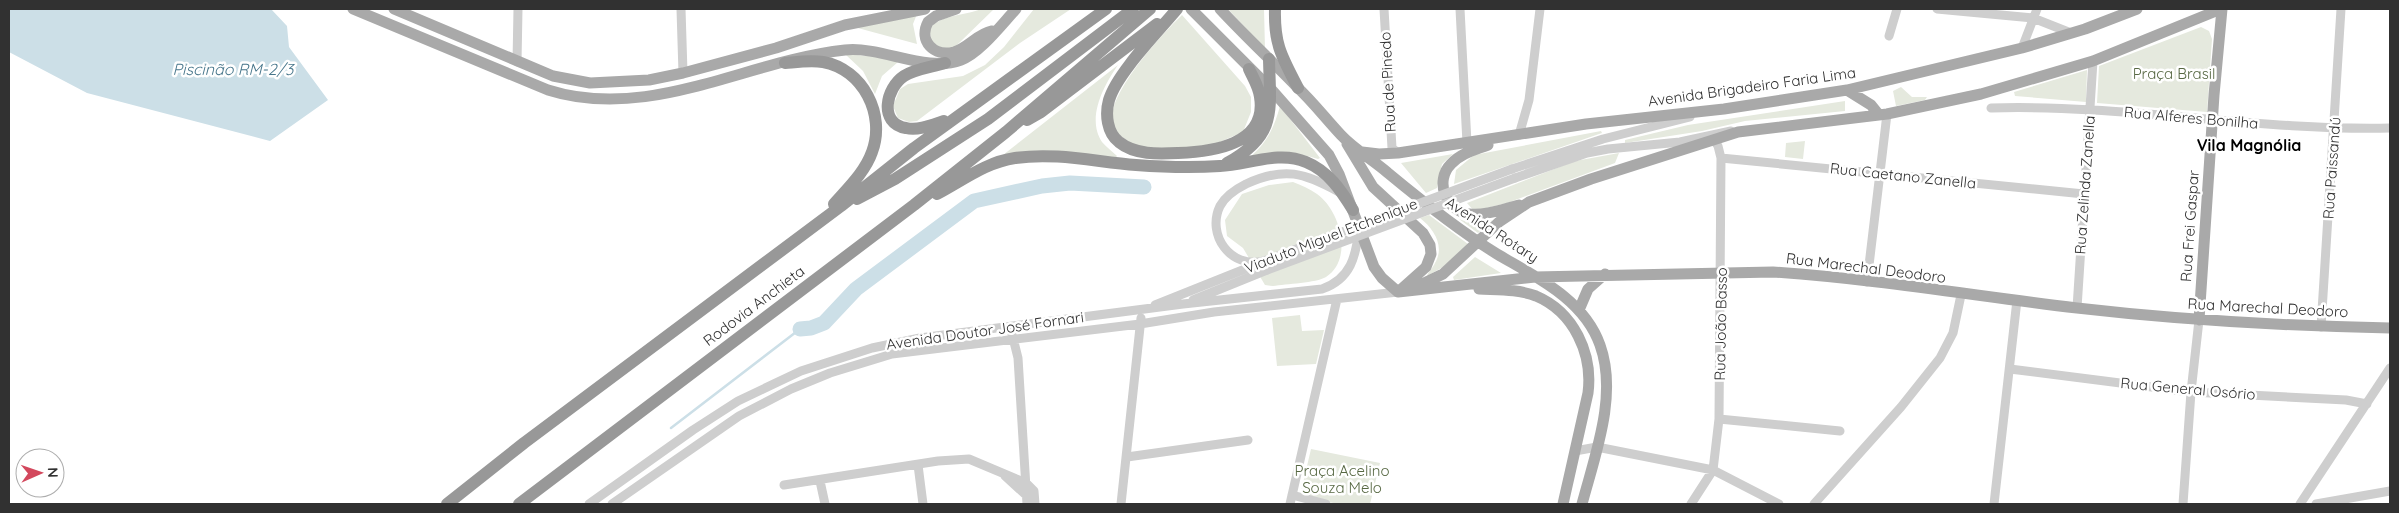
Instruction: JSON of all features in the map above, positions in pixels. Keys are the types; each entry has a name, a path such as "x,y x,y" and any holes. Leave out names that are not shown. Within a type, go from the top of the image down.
{"highway":[{"name":"Rodovia Anchieta","path":"447,504 524,443 841,206 954,118 1106,9"},
{"name":"Rodovia Anchieta","path":"841,206 869,194 895,179 988,118 1133,9"},
{"name":"Rodovia Anchieta","path":"519,504 914,206 1006,132 1150,9"},
{"path":"1177,9 1114,87 1107,112 1110,130 1118,141 1135,150 1153,154 1199,152 1226,147 1234,143 1249,133 1260,107 1259,93 1249,69"},
{"name":"Rodovia Anchieta","path":"1006,132 1041,112 1177,9"},
{"path":"1274,9 1274,30 1278,48 1298,88"},
{"path":"1221,166 1251,148 1261,137 1268,122 1271,106 1269,60"},
{"path":"785,63 820,62 837,66 851,75 863,87 875,111 876,137 866,164 817,224"},
{"path":"945,63 904,76 890,92 887,108 894,122 906,128 922,128 954,118"},
{"path":"914,206 986,166 1015,158 1036,156 1078,157 1136,165 1221,166 1276,158 1299,160 1327,175 1344,195 1352,210"}],"main road":[{"path":"353,9 548,90 579,99 653,97 834,52 863,50 924,62 945,63 965,58 1016,9"},
{"path":"394,9 553,76 590,83 641,81 683,73 776,48 845,25 925,9"},
{"path":"956,9 936,16 926,25 926,41 935,51 944,53 956,51 983,33 996,30"},
{"path":"1192,9 1249,69 1270,88 1329,155 1374,267 1382,278 1398,292"},
{"name":"Avenida Rotary","path":"1220,9 1298,88 1342,136 1419,200 1479,242 1536,276 1569,300 1593,328 1604,360 1606,383 1596,447 1582,504"},
{"name":"Avenida Brigadeiro Faria Lima","path":"1362,152 1379,154 1398,152 1595,123 1724,109 1847,90 2022,48 2071,34 2137,9"},
{"path":"1518,135 1457,158 1448,166 1443,187 1445,196 1451,204 1468,214 1479,214 1530,202 1738,132 1883,114 1981,94 2093,61 2221,9"},
{"name":"Rua Frei Gaspar","path":"2199,320 2221,9"},
{"path":"1847,90 1883,114"},
{"path":"1342,136 1373,187 1423,233 1430,246 1429,261 1426,267 1398,292"},
{"path":"1398,292 1443,274 1500,222 1530,202"},
{"name":"Rua Marechal Deodoro","path":"1398,292 1536,276 1774,272 2077,308 2199,320 2321,327 2390,328"},
{"path":"1578,310 1588,289 1605,274"},
{"path":"1442,288 1522,292 1549,303 1568,320 1578,333 1585,350 1589,379 1588,393 1563,504"}],"street":[{"path":"517,62 518,9"},
{"path":"681,9 683,73"},
{"name":"Rua de Pinedo","path":"1384,9 1392,148 1398,152"},
{"path":"1460,9 1467,143"},
{"path":"1518,135 1529,100 1540,9"},
{"path":"1889,36 1897,9"},
{"path":"1937,9 2033,18 2071,34"},
{"path":"2022,48 2038,9"},
{"name":"Rua Paissandú","path":"2321,327 2341,9"},
{"name":"Rua Zelinda Zanella","path":"2077,308 2093,61"},
{"name":"Rua Alferes Bonilha","path":"1991,108 2091,109 2334,130 2390,128"},
{"name":"Viaduto Miguel Etchenique","path":"1142,310 1603,139 1724,109"},
{"path":"1867,282 1881,175 1883,114"},
{"name":"Viaduto Miguel Etchenique","path":"1513,173 1608,149 1680,142 1718,132 1738,132"},
{"name":"Rua João Basso","path":"1691,504 1713,470 1719,418 1722,273 1721,158 1718,146 1713,139"},
{"name":"Rua Caetano Zanella","path":"1721,158 2084,194"},
{"path":"1265,264 1237,260 1222,244 1217,228 1217,217 1223,201 1232,192 1255,180 1286,172 1303,174 1344,195"},
{"name":"Avenida Doutor José Fornari","path":"589,504 729,407 801,371 894,342 1183,304 1313,290 1331,286 1342,278 1353,264 1359,226"},
{"name":"Viaduto Miguel Etchenique","path":"1183,304 1265,264"},
{"name":"Rua Marechal Deodoro","path":"1338,299 1398,292"},
{"path":"1814,504 1901,407 1940,358 1953,333 1961,294"},
{"path":"1326,504 1291,500 1338,299"},
{"name":"Avenida Doutor José Fornari","path":"612,504 722,427 791,389 830,373 892,354 1140,324 1214,312 1338,299"},
{"path":"1994,504 2017,300"},
{"name":"Avenida Doutor José Fornari","path":"1140,324 1183,304"},
{"path":"1121,504 1142,310"},
{"name":"Rua Frei Gaspar","path":"2184,504 2191,392 2199,320"},
{"path":"1009,327 1018,358 1027,500"},
{"path":"2300,504 2390,368"},
{"name":"Rua General Osório","path":"2010,369 2191,392 2338,399 2367,404"},
{"path":"1719,418 1840,431"},
{"path":"1127,458 1248,440"},
{"path":"1575,451 1596,447 1713,470 1779,504"},
{"path":"784,485 820,481 918,464 969,459 1026,483 1033,490 1036,504"},
{"path":"918,464 923,504"},
{"path":"997,470 1027,500"},
{"path":"820,481 825,504"},
{"path":"2316,504 2390,491"}],"green space":[{"path":"981,9 994,9 951,50 933,48 929,29 934,24 947,18"},
{"path":"1034,9 1071,9 1020,43 917,121 909,122 898,118 893,106 900,89 908,84 963,76 985,65 1004,47"},
{"path":"1228,9 1264,9 1265,49"},
{"path":"917,14 913,24 917,44 854,27"},
{"path":"1182,15 1245,86 1251,97 1251,112 1243,132 1201,150 1139,149 1114,131 1112,118 1115,104 1140,62"},
{"name":"Praça Brasil","path":"2201,27 2209,31 2212,39 2207,112 2097,103 2099,66"},
{"path":"845,54 881,57 898,62 882,76 875,94 863,71"},
{"path":"1118,65 1107,82 1096,112 1098,133 1102,142 1117,156 1115,159 1003,155"},
{"path":"2087,70 2086,102 2015,96 2014,92"},
{"path":"1901,87 1912,97 1927,97 1925,100 1896,106 1893,91"},
{"path":"1845,101 1845,111 1745,121 1702,131 1625,143 1625,140 1688,125"},
{"path":"1280,106 1320,158 1284,154 1249,158 1261,147 1269,135"},
{"path":"1601,131 1602,133 1454,184 1456,170 1474,155"},
{"path":"1805,141 1803,159 1785,157 1786,143"},
{"path":"1619,153 1615,163 1507,203 1474,211 1467,203 1575,161"},
{"path":"1453,154 1442,164 1437,188 1426,193 1401,163"},
{"path":"1293,182 1317,194 1332,211 1341,235 1340,259 1335,269 1321,279 1273,286 1265,285 1243,248 1227,236 1225,220 1242,194 1269,185"},
{"path":"1429,215 1468,244 1443,267 1427,276 1438,257 1439,250 1434,233 1420,218"},
{"path":"1459,219 1470,223 1492,220 1478,233"},
{"path":"1475,257 1501,273 1454,280 1453,277"},
{"path":"1300,315 1302,331 1324,330 1316,364 1277,366 1272,318"},
{"name":"Praça Acelino Souza Melo","path":"1311,449 1380,463 1370,504 1338,504 1300,496"}],"water":[{"name":"Piscinão RM-2/3","path":"9,9 271,9 287,26 289,47 328,100 270,141 87,93 9,52"}],"waterway":[{"path":"800,329 811,328 824,323 856,289 974,201 1042,186 1070,183 1144,187"},
{"path":"671,428 800,329"}],"district":[{"name":"Vila Magnólia","path":"2249,145"}]}
